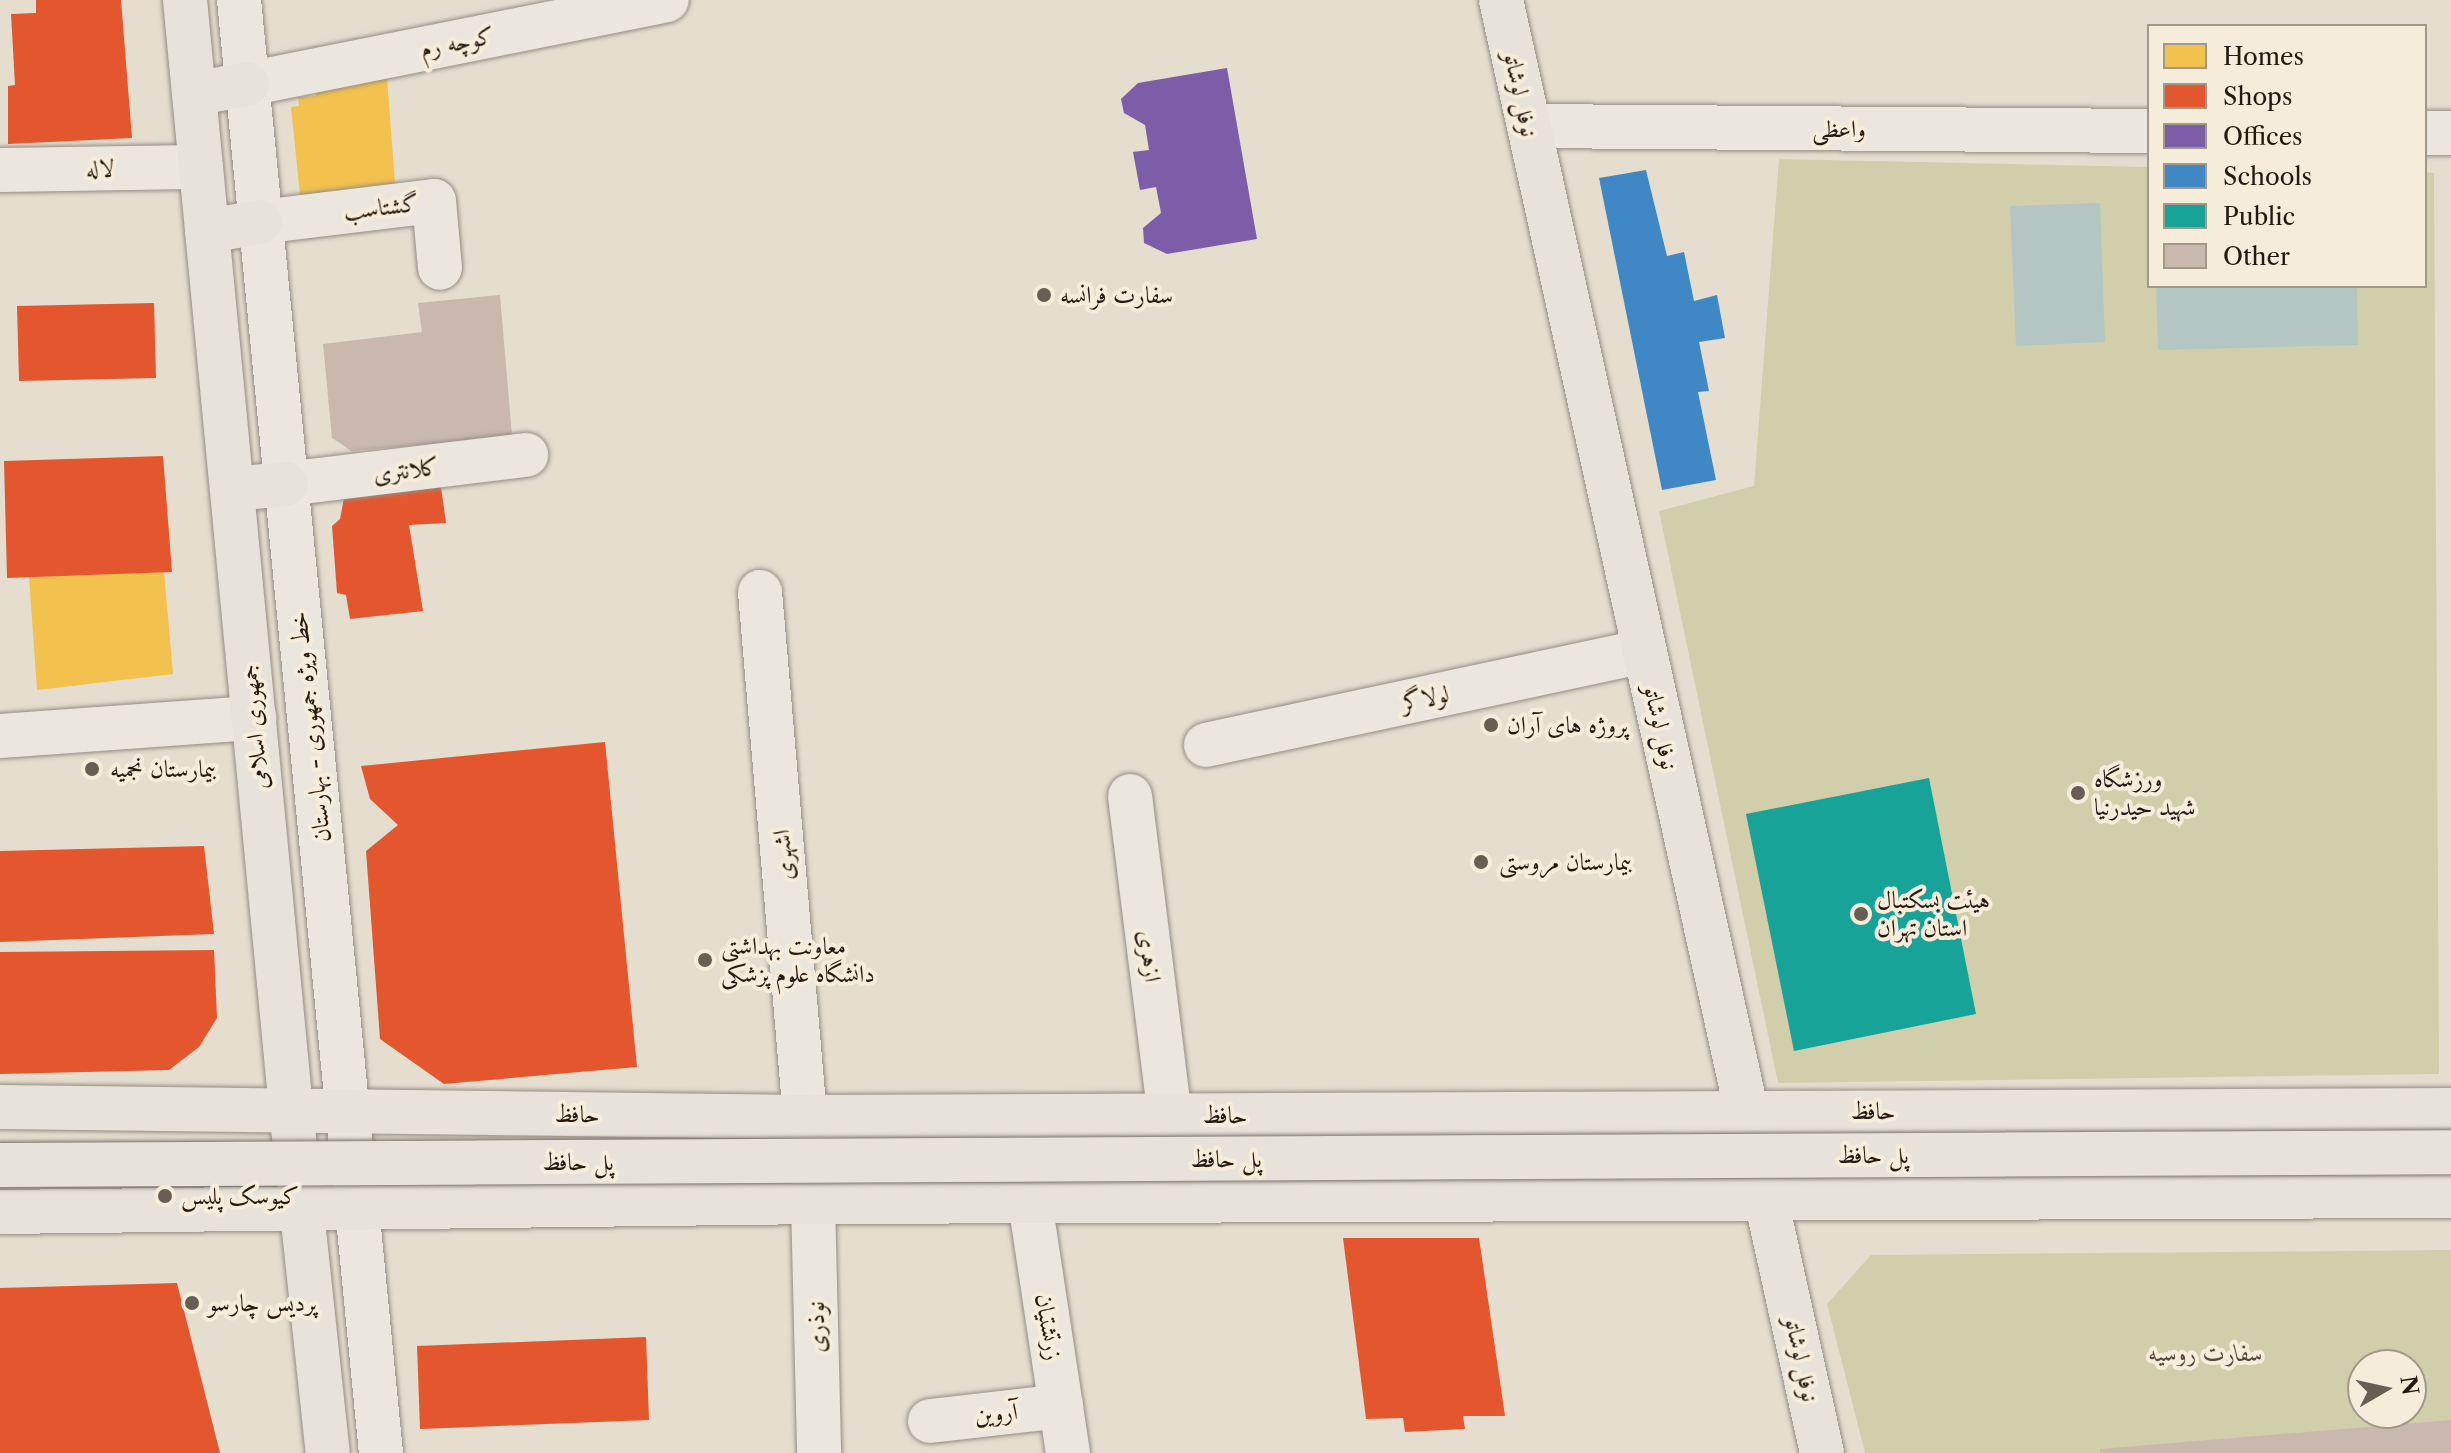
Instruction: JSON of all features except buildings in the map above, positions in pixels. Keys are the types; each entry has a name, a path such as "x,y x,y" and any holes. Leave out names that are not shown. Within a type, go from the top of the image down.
{"main road":[{"name":"جمهوری اسلامی","path":"185,0 291,1109 328,1453"},
{"name":"نوفل لوشاتو","path":"1501,0 1822,1453"},
{"path":"194,94 247,84"},
{"path":"207,231 260,222"},
{"path":"232,489 286,484"},
{"path":"13,1107 10,1212 813,1202 2451,1196"},
{"name":"حافظ","path":"13,1107 805,1117 2451,1110"},
{"path":"2233,1199 2276,1109"},
{"name":"پل حافظ","path":"0,1165 2451,1152"}],"street":[{"name":"خط ویژه جمهوری - بهارستان","path":"239,0 381,1453"},
{"name":"کوچه رم","path":"247,84 514,15 667,0"},
{"name":"واعظی","path":"1529,126 2147,131"},
{"path":"2427,133 2451,133"},
{"name":"لاله","path":"0,170 201,167"},
{"name":"گشتاسب","path":"260,222 434,201 440,268"},
{"name":"کلانتری","path":"286,484 526,455"},
{"name":"اشهری","path":"760,592 805,1117"},
{"name":"لولاگر","path":"1206,745 1644,651"},
{"path":"0,736 254,718"},
{"name":"ازهری","path":"1130,796 1170,1116"},
{"name":"نوذری","path":"813,1202 819,1453"},
{"name":"زرتشتیان","path":"1030,1202 1068,1453"},
{"name":"آروین","path":"930,1421 1061,1406"}],"green space":[{"name":"ورزشگاه شهید حیدرنیا","path":"1779,159 2147,167 2147,288 2427,288 2427,172 2434,173 2439,1074 1778,1083 1659,511 1754,486"},
{"name":"سفارت روسیه","path":"2451,1250 2451,1453 1865,1453 1827,1304 1871,1255"}],"shaded area":[{"path":"2100,203 2105,342 2016,346 2010,206"},
{"path":"2156,288 2357,288 2358,345 2158,350"}],"place":[{"name":"سفارت فرانسه","path":"1044,295"},
{"name":"پروژه های آران","path":"1491,725"},
{"name":"بیمارستان نجمیه","path":"92,769"},
{"name":"ورزشگاه شهید حیدرنیا","path":"2078,793"},
{"name":"بیمارستان مروستی","path":"1481,862"},
{"name":"هیئت بسکتبال استان تهران","path":"1861,914"},
{"name":"معاونت بهداشتی دانشگاه علوم پزشکی","path":"705,960"},
{"name":"کیوسک پلیس","path":"165,1196"},
{"name":"پردیس چارسو","path":"192,1303"}]}
